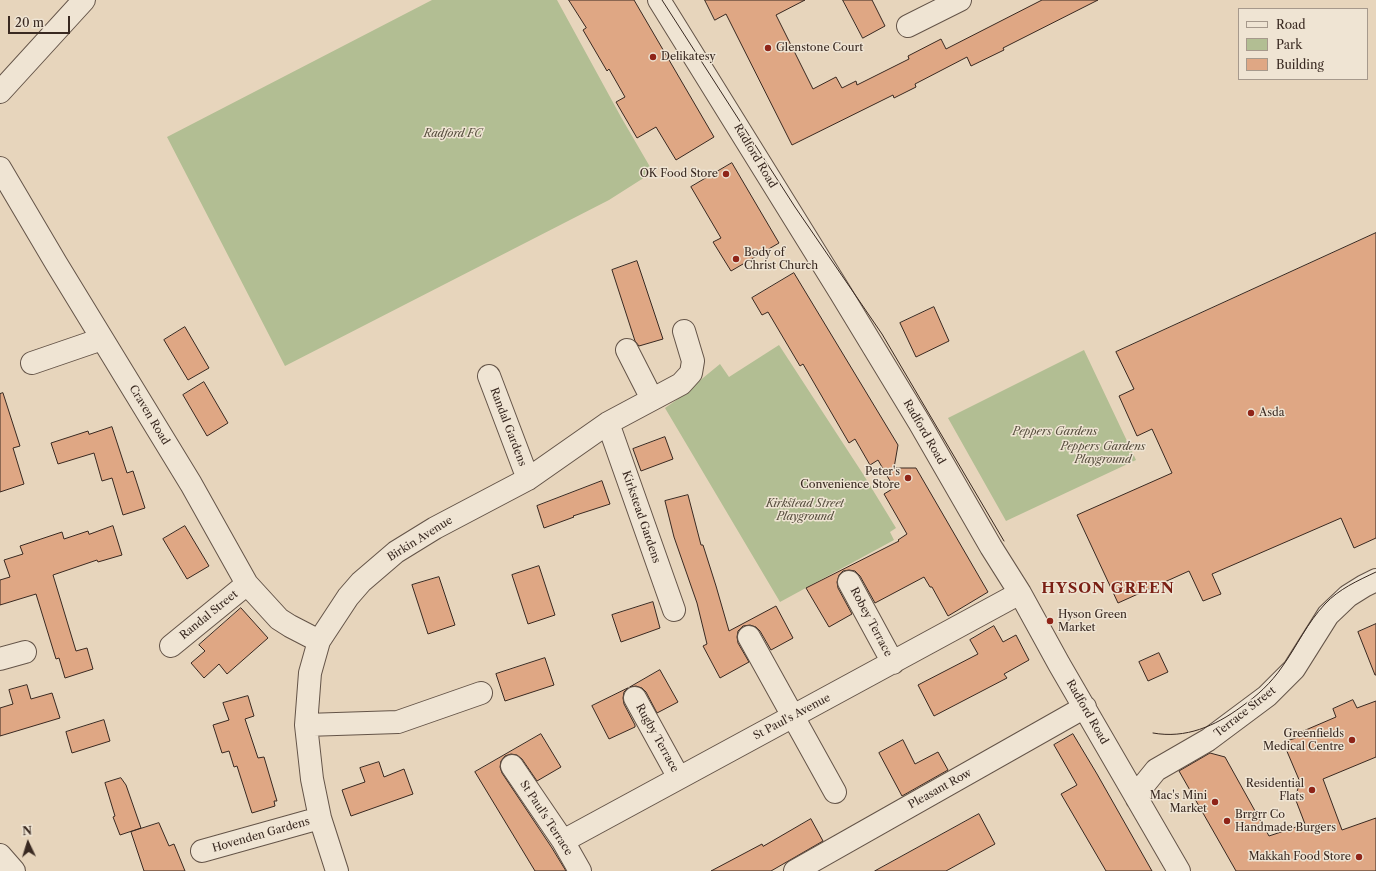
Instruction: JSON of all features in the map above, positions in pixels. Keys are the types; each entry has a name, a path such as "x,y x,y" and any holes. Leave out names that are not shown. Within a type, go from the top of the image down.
{"street":[{"name":"Radford Road","path":"659,0 919,422 991,547 1020,593 1179,871"},
{"path":"908,26 960,0"},
{"path":"0,92 80,1"},
{"name":"Craven Road","path":"0,168 191,484 247,584 279,619 318,641"},
{"name":"Birkin Avenue","path":"337,871 320,818 312,779 306,725 306,703 310,673 318,641 348,597 361,582 396,552 435,528 528,479 608,423 681,384 691,373 694,361 684,331"},
{"path":"32,363 102,339"},
{"path":"627,350 658,395"},
{"name":"Randal Gardens","path":"489,376 528,479"},
{"name":"Kirkstead Gardens","path":"608,423 674,610"},
{"name":"Terrace Street","path":"1137,799 1143,786 1156,770 1208,740 1271,693 1294,669 1328,615 1348,596 1376,580"},
{"name":"Robey Terrace","path":"849,582 893,663"},
{"name":"Randal Street","path":"171,646 247,584"},
{"name":"St Paul's Avenue","path":"563,841 1020,593"},
{"path":"749,637 835,792"},
{"path":"0,659 25,652"},
{"path":"306,725 398,722 481,693"},
{"name":"Rugby Terrace","path":"635,698 679,778"},
{"name":"Pleasant Row","path":"795,871 1085,708"},
{"name":"St Paul's Terrace","path":"512,766 563,841 580,871"},
{"name":"Hovenden Gardens","path":"202,851 320,818"},
{"path":"0,855 14,871"}],"green space":[{"name":"Radford FC","path":"432,0 557,0 653,172 609,200 285,366 167,137"},
{"name":"Kirkstead Street Playground","path":"779,345 863,474 896,528 890,532 894,540 780,602 665,408 720,364 729,377"},
{"name":"Peppers Gardens","path":"1084,350 1136,460 1006,521 948,418"}],"building":[{"path":"569,0 634,0 714,137 676,160 656,127 637,138 616,102 625,97 609,69 607,71 583,30 586,28"},
{"path":"705,0 805,0 776,15 813,89 836,77 842,88 856,81 857,85 909,59 908,56 941,39 946,49 1042,0 1098,0 1003,48 1004,50 971,66 967,57 915,84 916,87 894,98 893,95 792,145 726,14 715,20"},
{"path":"843,0 872,0 885,26 863,38"},
{"path":"732,163 779,243 731,271 713,242 721,238 691,187"},
{"name":"Asda","path":"1376,233 1376,538 1354,548 1341,518 1212,574 1221,594 1203,601 1189,571 1118,603 1077,515 1172,473 1152,429 1137,436 1119,396 1134,389 1116,352"},
{"path":"637,261 663,339 639,346 635,341 612,270"},
{"path":"794,273 898,445 894,468 916,468 988,592 948,616 932,587 930,587 924,577 875,603 860,576 855,571 849,570 843,571 839,575 837,582 838,588 852,614 829,627 806,588 899,541 898,540 907,534 884,494 894,488 878,460 870,465 855,439 849,443 803,364 800,366 768,312 762,315 752,298"},
{"path":"934,307 949,341 916,357 900,323"},
{"path":"185,327 209,368 188,380 164,340"},
{"path":"204,382 228,423 207,436 183,395"},
{"path":"3,393 20,446 13,448 24,484 0,492 0,394"},
{"path":"112,427 127,473 133,471 145,508 123,515 112,478 102,481 94,453 58,464 51,443 88,431 89,434"},
{"path":"665,437 673,459 641,471 633,449"},
{"path":"602,481 610,504 573,516 574,517 544,528 537,506"},
{"path":"688,495 701,545 703,545 729,631 776,606 793,638 771,650 756,627 750,625 743,626 738,631 738,643 749,662 720,678 703,646 707,644 697,603 674,537 665,501"},
{"path":"113,526 122,555 98,562 97,560 53,575 76,651 87,648 93,669 65,678 59,658 56,659 36,594 0,605 0,580 10,577 4,560 23,554 20,546 62,532 64,539 88,531 89,534"},
{"path":"185,526 209,566 187,579 163,539"},
{"path":"539,566 555,615 528,624 512,575"},
{"path":"439,577 455,625 428,634 412,585"},
{"path":"653,602 660,628 621,642 612,615"},
{"path":"241,608 268,638 227,674 219,664 204,678 191,663 205,651 199,645"},
{"path":"1376,624 1376,675 1375,675 1358,632"},
{"path":"994,626 1003,642 1016,635 1029,660 1004,674 1007,678 934,716 918,685 978,654 970,640"},
{"path":"1159,653 1168,672 1148,681 1139,662"},
{"path":"545,658 554,685 505,701 496,674"},
{"path":"660,670 678,702 657,713 646,692 642,688 636,686 630,687"},
{"path":"27,685 31,699 52,693 60,718 0,736 0,708 13,704 9,690"},
{"path":"628,688 624,692 624,704 635,727 609,739 592,706"},
{"path":"248,696 254,716 245,719 258,758 264,757 277,801 274,801 275,806 252,813 237,766 234,767 229,751 222,753 213,725 229,720 223,703"},
{"path":"1353,700 1357,708 1376,701 1376,757 1323,779 1342,830 1376,818 1376,871 1236,871 1179,771 1210,753 1225,757 1269,836 1305,824 1295,798 1300,782 1283,742 1296,738 1294,735 1336,717 1333,709"},
{"path":"104,720 110,741 72,753 66,732"},
{"path":"541,734 561,767 537,781 522,759 517,755 511,754 505,756 501,761 500,767 502,773 566,871 535,871 475,772"},
{"path":"1073,734 1152,871 1106,871 1061,794 1077,785 1054,745"},
{"path":"903,740 915,764 938,752 948,770 902,796 879,753"},
{"path":"379,762 384,777 404,769 413,794 351,816 342,790 365,782 360,768"},
{"path":"121,778 126,785 141,828 120,835 113,817 115,816 105,783"},
{"path":"979,814 995,844 946,871 875,871"},
{"path":"811,819 823,841 771,871 711,871 762,844 763,846"},
{"path":"159,823 169,846 174,844 185,871 144,871 131,832"}],"tram line":[{"path":"662,0 795,207 882,334 1004,541"},
{"path":"1153,733 1177,734 1200,729 1221,720 1247,703 1278,673 1302,635 1325,604 1342,590 1376,572"}],"place":[{"name":"Glenstone Court","path":"768,48"},
{"name":"Delikatesy","path":"653,57"},
{"name":"OK Food Store","path":"726,174"},
{"name":"Body of Christ Church","path":"736,259"},
{"name":"Asda","path":"1251,413"},
{"name":"Peter's Convenience Store","path":"908,478"},
{"name":"Hyson Green Market","path":"1050,621"},
{"name":"Greenfields Medical Centre","path":"1352,740"},
{"name":"Residential Flats","path":"1312,790"},
{"name":"Mac's Mini Market","path":"1215,802"},
{"name":"Brrgrr Co Handmade Burgers","path":"1227,821"},
{"name":"Makkah Food Store","path":"1359,857"}],"district":[{"name":"HYSON GREEN","path":"1108,589"}],"park label":[{"name":"Peppers Gardens Playground","path":"1103,453"}]}
